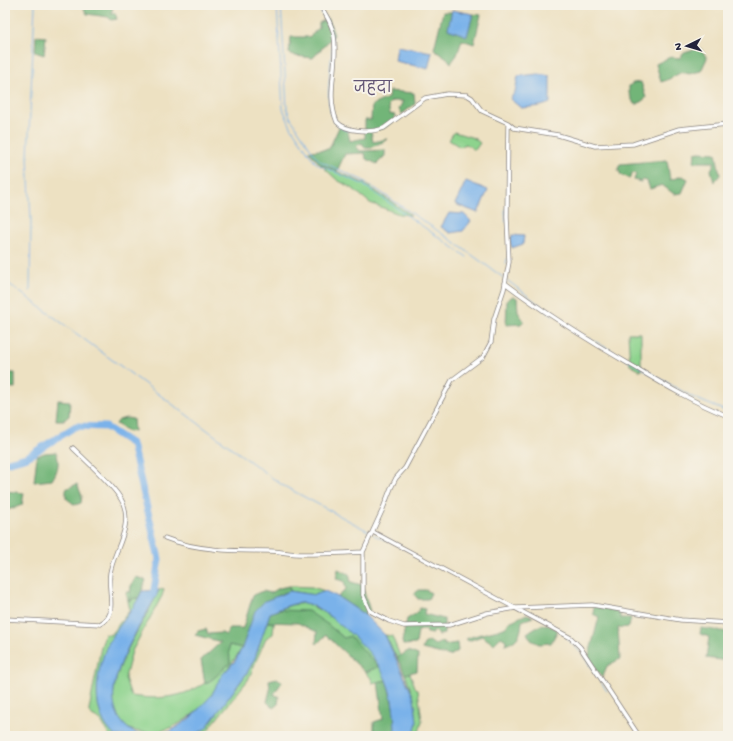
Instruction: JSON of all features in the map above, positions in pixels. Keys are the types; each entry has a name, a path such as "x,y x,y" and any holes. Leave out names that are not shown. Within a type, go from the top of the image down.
{"street":[{"path":"320,5 328,18 334,35 331,96 335,118 340,125 347,128 376,131 384,128 425,98 447,94 467,95 482,111 508,123 514,128 558,135 595,146 633,144 655,135 679,129 728,124"},
{"path":"508,123 507,217 509,246 505,283 494,319 491,342 487,353 483,357 452,380 405,468 396,478 363,552 363,595 370,611 389,621 404,626 449,625 487,613 516,608 592,605 681,620 728,623"},
{"path":"505,283 534,305 583,337 681,395 728,416"},
{"path":"5,619 100,624 109,616 109,575 116,550 126,525 123,504 117,492 73,448"},
{"path":"373,532 554,628 575,642 639,736"},
{"path":"165,538 174,542 239,551 270,551 300,554 345,554 363,552"}],"green space":[{"path":"86,5 114,5 111,13 115,13 117,19 111,20 108,17 87,14 84,9"},
{"path":"443,12 452,12 448,29 467,35 473,14 481,15 474,44 462,40 457,55 451,63 447,58 434,49"},
{"path":"328,18 334,35 313,58 295,56 289,53 291,37 309,37 319,28 319,23"},
{"path":"36,36 46,37 44,55 35,52"},
{"path":"700,48 707,58 701,71 689,74 682,72 661,82 656,64 670,57 680,58 684,53"},
{"path":"641,82 646,98 638,104 634,104 629,93 629,86 633,83"},
{"path":"389,91 414,93 415,104 402,114 399,109 403,101 392,101 388,105 390,114 395,115 394,120 384,128 371,131 373,142 387,139 372,148 365,148 362,143 356,146 360,151 385,150 385,156 377,164 366,159 365,153 345,154 337,171 320,164 309,151 329,149 340,125 347,128 350,141 365,138 365,120 371,120 372,105 388,98"},
{"path":"454,132 474,138 480,143 475,150 466,144 460,147 449,140"},
{"path":"695,153 716,153 720,175 714,182 711,170 715,162 694,162"},
{"path":"667,160 670,180 682,176 688,179 682,193 674,194 662,185 650,189 647,181 643,180 641,182 634,180 636,174 632,173 630,178 621,175 618,169 620,164"},
{"path":"320,164 363,183 411,215 399,214 370,203 352,188 337,180"},
{"path":"513,296 517,298 518,312 524,321 521,324 506,325 507,300"},
{"path":"628,333 641,333 641,371 630,365"},
{"path":"5,373 15,373 15,388 5,387"},
{"path":"58,400 70,401 69,416 64,420 56,420"},
{"path":"126,418 133,419 134,431 129,432 116,424 119,420"},
{"path":"56,452 58,466 52,480 34,482 37,456 45,453"},
{"path":"77,484 82,496 81,503 75,505 66,498 66,489"},
{"path":"5,491 24,493 22,505 5,511"},
{"path":"338,569 349,574 351,582 362,585 370,611 365,615 338,597 346,589 344,581 336,579"},
{"path":"136,577 146,580 139,598 129,601 131,586"},
{"path":"289,586 312,587 325,591 315,595 290,591"},
{"path":"289,586 290,591 278,595 248,635 242,648 229,645 230,663 213,679 205,684 201,660 221,642 195,635 198,631 206,629 208,634 222,633 226,635 230,628 243,628 253,595 263,591 271,593 279,588"},
{"path":"164,589 162,596 132,651 125,678 131,696 160,698 185,693 207,682 230,663 229,645 242,648 221,678 213,694 194,713 185,720 163,730 140,732 129,729 122,723 117,715 113,702 115,683 119,669 131,642 159,590"},
{"path":"419,590 426,590 431,593 428,599 418,599 414,594"},
{"path":"126,592 130,592 130,601 135,598 139,598 107,647 98,682 99,705 102,716 107,727 115,736 110,736 101,721 92,716 89,710 101,647 105,634 110,635 130,610"},
{"path":"305,603 330,616 353,634 372,656 387,680 372,683 371,678 365,672 370,672 344,638 327,624 279,610 291,605"},
{"path":"594,606 620,611 620,618 631,618 629,627 618,628 620,659 607,666 602,678 588,659 599,617 593,614"},
{"path":"420,608 425,609 424,614 444,619 444,634 439,635 435,631 432,634 427,633 426,629 418,631 416,644 403,645 402,641 407,619 417,613"},
{"path":"279,610 308,611 344,638 350,636 379,667 365,672 326,635 317,644 317,632 298,623 266,622 270,613"},
{"path":"527,614 533,617 522,621 520,634 513,642 505,645 506,640 501,637 494,644 482,636 468,641 466,639 506,627 509,622"},
{"path":"266,622 274,623 273,634 266,638 248,680 207,731 200,736 194,736 206,728 247,673 255,658"},
{"path":"547,624 558,630 551,643 539,644 531,640 527,633 536,627"},
{"path":"701,628 728,632 728,661 706,658 709,637 700,634"},
{"path":"385,635 392,636 400,656 397,658"},
{"path":"429,641 435,645 444,641 444,645 457,643 458,651 450,656 422,649 424,644"},
{"path":"408,651 418,655 417,671 405,674 397,658"},
{"path":"410,673 415,687 418,690 422,721 418,736 414,736 416,719 415,705 405,674"},
{"path":"277,678 282,682 274,694 279,697 278,704 273,708 267,702 270,690 269,680"},
{"path":"387,680 395,715 395,736 374,736 374,722 383,719 378,682"}],"water":[{"path":"452,10 473,14 467,36 448,29"},
{"path":"397,46 432,52 428,69 395,61"},
{"path":"539,74 550,76 550,103 521,108 510,99 515,92 518,76"},
{"path":"466,181 488,190 478,213 455,204"},
{"path":"449,213 464,214 471,221 463,231 450,233 441,227"},
{"path":"512,235 524,236 523,244 512,248 510,242"},
{"path":"159,590 124,655 117,674 114,691 115,708 122,722 127,728 134,732 140,735 148,736 115,736 107,727 98,705 98,681 103,657 115,632 134,606 142,591"},
{"path":"290,591 315,595 325,591 338,597 365,615 385,635 414,698 417,721 414,736 395,736 392,700 388,686 375,660 365,648 339,624 323,612 310,604 300,603 287,606 270,613 255,658 247,673 206,728 194,736 156,736 171,731 190,718 211,696 222,675 235,661 242,648 255,611 265,601"}],"waterway":[{"path":"30,291 31,220 28,157 35,5"},
{"path":"277,5 283,109 291,127 314,161 319,165 362,184 467,257"},
{"path":"281,5 287,109 290,117 316,157 322,162 364,181 447,237 504,278"},
{"path":"317,5 328,25 332,38 329,104 332,116 338,126 348,131"},
{"path":"505,209 506,222"},
{"path":"506,264 507,259"},
{"path":"5,281 282,485 370,532"},
{"path":"508,281 553,315"},
{"path":"589,338 694,398 728,412"},
{"path":"5,463 27,457 76,426 106,427 132,444 159,559 153,595 150,599"},
{"path":"374,535 385,540"},
{"path":"567,638 583,655 607,691"}],"district":[{"name":"जहदा","path":"373,89"}]}
